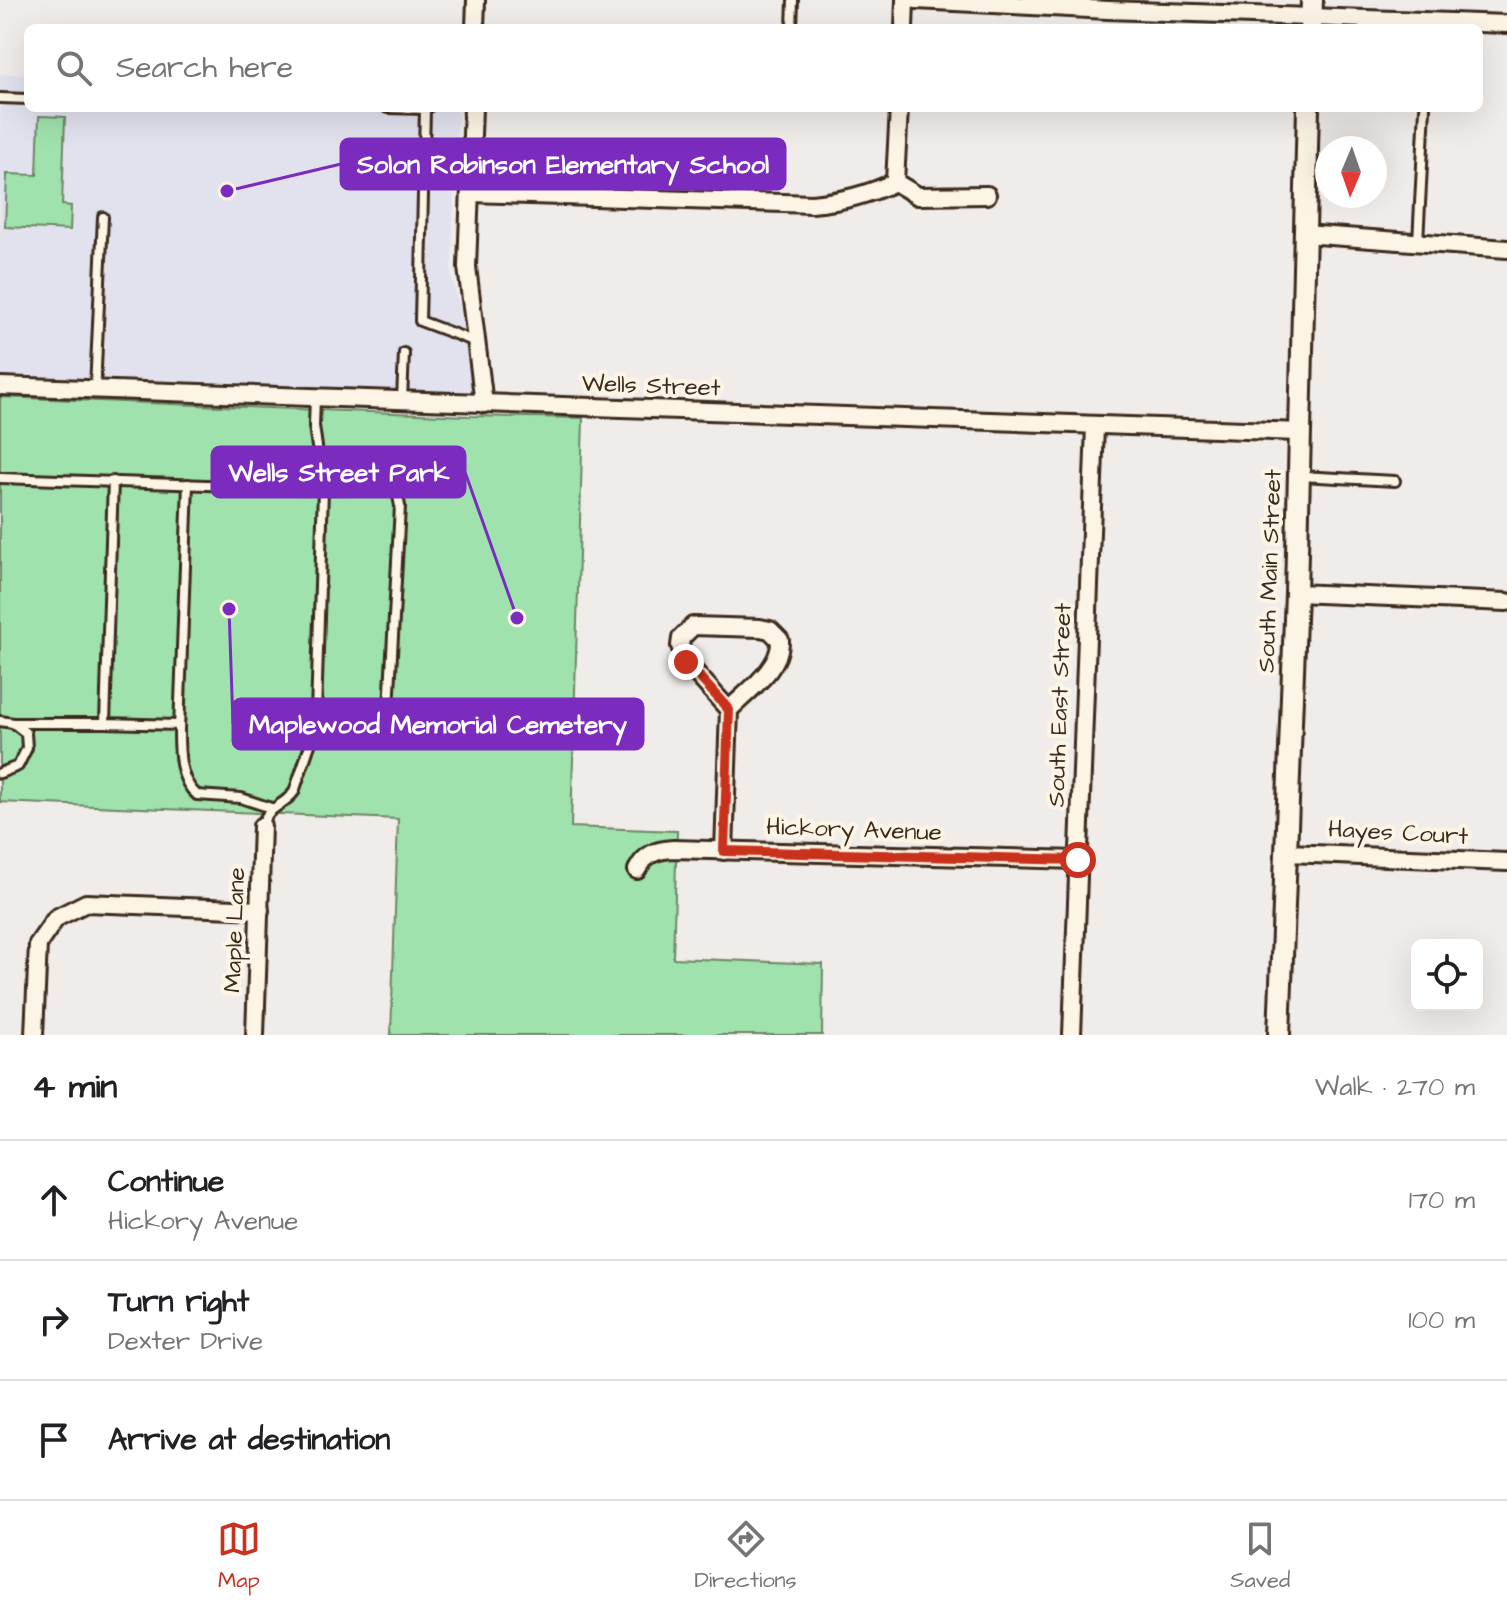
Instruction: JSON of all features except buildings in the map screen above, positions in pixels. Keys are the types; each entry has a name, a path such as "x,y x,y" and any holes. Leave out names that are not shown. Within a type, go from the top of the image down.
{"street":[{"path":"475,24 476,0"},
{"path":"904,24 905,0"},
{"path":"916,0 1108,5 1430,24 1507,24"},
{"path":"473,112 467,267 484,404"},
{"path":"895,182 899,112"},
{"name":"South Main Street","path":"1279,1035 1288,853 1308,112"},
{"path":"470,193 812,204 846,201 895,182"},
{"path":"895,182 918,196 987,195"},
{"path":"1304,234 1507,249"},
{"name":"Wells Street","path":"0,386 1300,432"},
{"name":"South East Street","path":"1072,1035 1095,426"},
{"path":"1296,593 1507,602"},
{"path":"724,851 729,710 681,653 681,638 693,626 760,628 770,630 780,640 775,663 729,710"},
{"name":"Maple Lane","path":"255,1035 262,826"},
{"name":"Hickory Avenue","path":"637,870 642,860 652,852 662,850 1078,860"},
{"name":"Hayes Court","path":"1288,853 1507,862"},
{"path":"34,1035 38,944 56,918 86,903 260,910"}],"lane":[{"path":"792,24 793,0"},
{"path":"0,98 24,99"},
{"path":"426,112 420,321 478,343"},
{"path":"1418,242 1425,112"},
{"path":"95,389 103,217"},
{"path":"402,401 404,353"},
{"path":"262,826 264,816 271,808 294,792 314,733 323,489 314,426 315,397"},
{"path":"1299,476 1395,481"},
{"path":"0,478 323,489 380,487 393,490 400,506 388,728 369,735 314,733"},
{"path":"105,723 113,481"},
{"path":"188,484 179,725 179,754 184,775 197,795 253,800 271,808"},
{"path":"0,721 179,725"},
{"path":"0,773 18,766 27,748 26,733 13,723"}],"shaded area":[{"path":"0,74 24,75 24,112 458,112 451,275 473,360 472,396 0,376"}],"green space":[{"path":"39,116 65,117 62,205 71,206 70,230 5,227 7,174 37,175"},
{"path":"0,397 583,418 571,827 677,831 673,958 823,964 822,1035 391,1035 398,819 0,802"}],"place":[{"name":"Solon Robinson Elementary School","path":"227,191"},
{"name":"Maplewood Memorial Cemetery","path":"229,609"},
{"name":"Wells Street Park","path":"517,618"}],"route":[{"path":"686,662 729,710 724,851 1078,860"}]}
